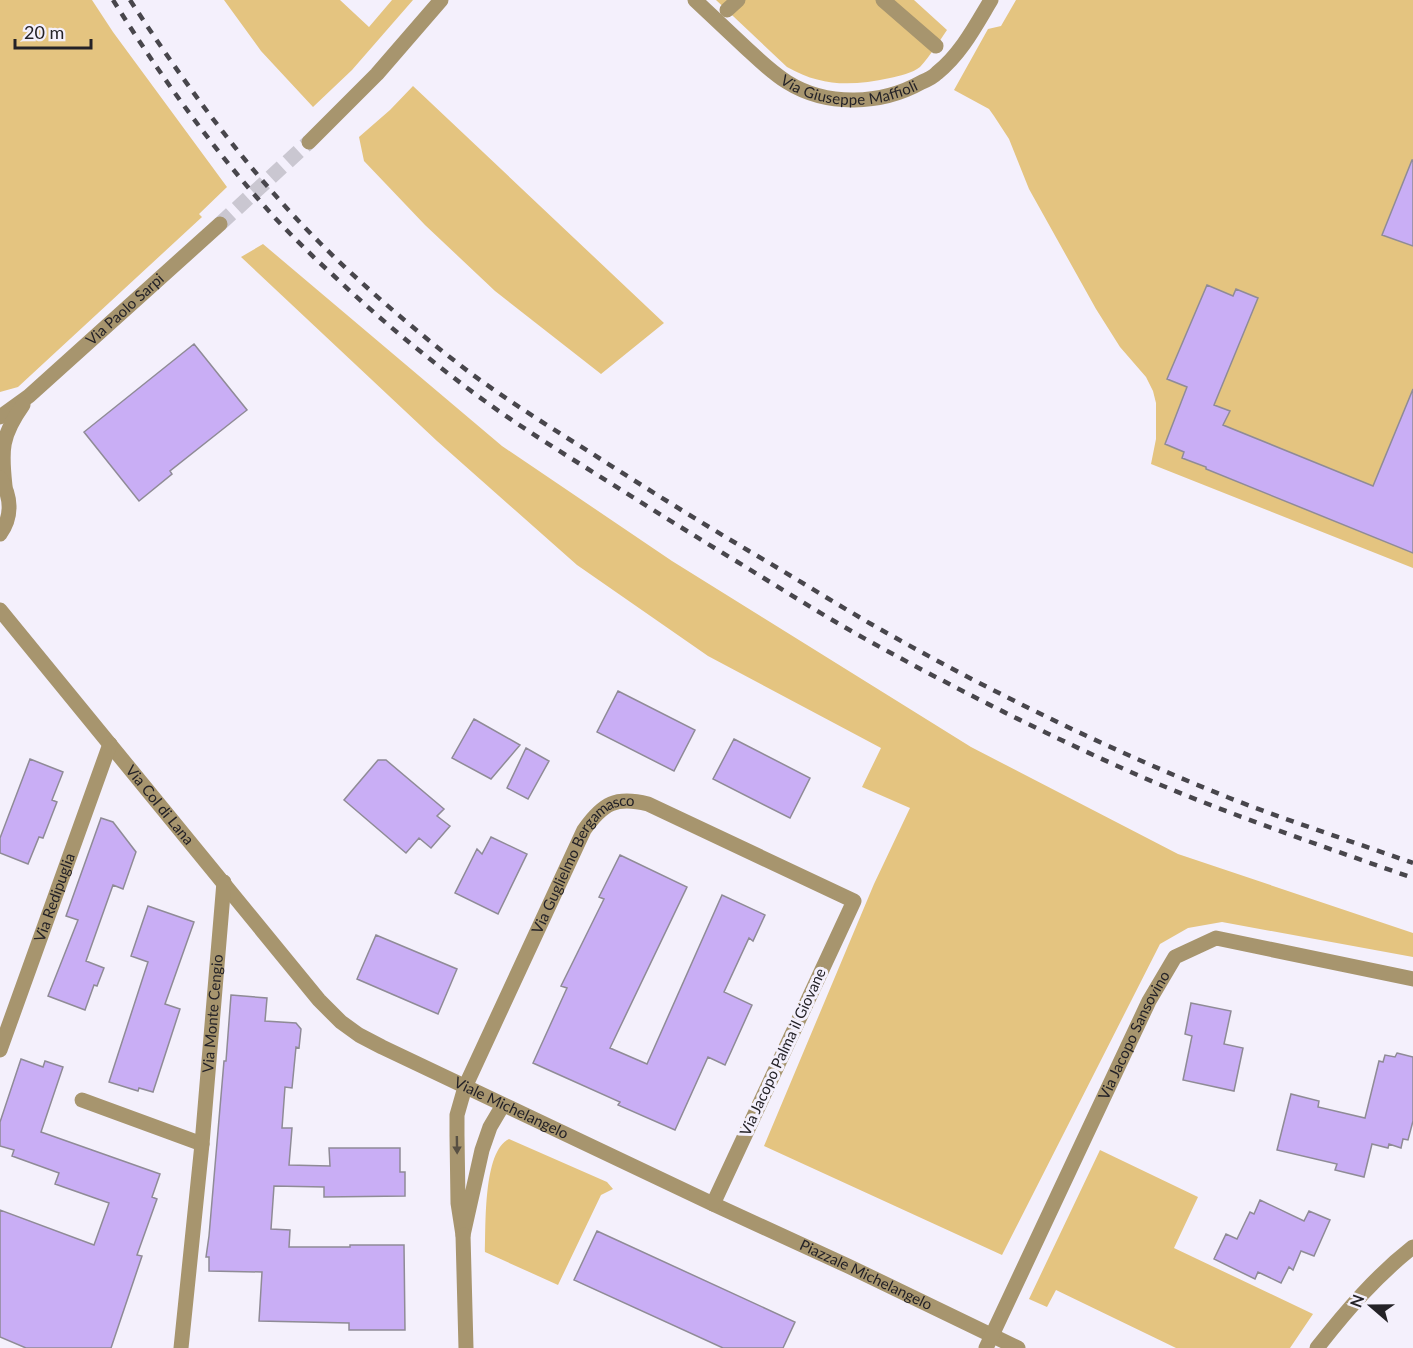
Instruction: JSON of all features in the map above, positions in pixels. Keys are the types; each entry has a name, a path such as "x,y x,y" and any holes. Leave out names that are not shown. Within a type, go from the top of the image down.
{"street":[{"path":"309,142 377,74 441,0"},
{"name":"Via Giuseppe Maffioli","path":"695,0 769,69 788,83 823,97 859,101 885,97 909,89 937,74 954,57 991,0"},
{"path":"884,0 936,46"},
{"name":"Via Paolo Sarpi","path":"3,414 29,396 220,224"},
{"name":"Via Paolo Sarpi","path":"0,534 7,522 9,511 9,500 2,482 2,449 5,435 13,419 29,396"},
{"name":"Via Col di Lana","path":"0,610 319,1000"},
{"name":"Via Redipuglia","path":"0,1050 110,744"},
{"name":"Via Guglielmo Bergamasco","path":"463,1235 458,1203 457,1114 465,1087 584,830 601,810 612,803 624,800 648,804 854,901"},
{"name":"Via Monte Cengio","path":"181,1348 202,1144 224,882"},
{"name":"Via Jacopo Palma il Giovane","path":"712,1204 854,901"},
{"name":"Via Jacopo Sansovino","path":"989,1342 1149,1001 1175,957 1216,938 1413,979"},
{"name":"Viale Michelangelo","path":"319,1000 340,1022 359,1035 712,1204"},
{"path":"82,1101 202,1144"},
{"path":"466,1348 463,1235 482,1150 490,1127 503,1105"},
{"name":"Piazzale Michelangelo","path":"712,1204 848,1266 989,1342 1018,1348"},
{"path":"1317,1348 1365,1291 1413,1247"}],"shaded area":[{"path":"0,0 92,0 227,187 199,214 202,217 18,387 0,392"},
{"path":"224,0 340,0 369,27 392,0 413,0 352,70 313,107 261,51"},
{"path":"716,0 914,0 947,30 924,63 914,71 876,81 837,83 800,74 787,67"},
{"path":"1016,0 1413,0 1413,568 1151,464 1156,439 1156,403 1146,377 1120,347 1096,309 1029,189 1009,139 994,116 989,109 954,90 988,29 1001,26"},
{"path":"413,86 664,323 601,374 495,291 425,225 364,161 359,137"},
{"path":"263,244 502,446 672,561 971,747 1178,854 1413,933 1413,957 1222,922 1188,928 1160,944 1002,1255 764,1146 874,884 910,808 862,787 881,748 708,656 577,565 437,441 241,257"},
{"path":"509,1139 607,1182 613,1189 601,1195 558,1285 485,1252 490,1173 494,1158 501,1146"},
{"path":"1100,1150 1198,1197 1174,1248 1313,1314 1290,1348 1176,1348 1056,1290 1047,1307 1029,1299"}],"building":[{"path":"1413,160 1413,246 1382,235"},
{"path":"1207,285 1233,296 1236,289 1258,298 1214,405 1230,411 1223,425 1373,486 1413,389 1413,553 1206,469 1206,467 1182,458 1184,452 1165,444 1187,387 1167,379"},
{"path":"194,344 247,410 170,471 172,474 139,501 84,432"},
{"path":"618,691 695,730 674,771 597,732"},
{"path":"474,719 520,745 491,779 452,758"},
{"path":"734,739 810,778 790,818 713,779"},
{"path":"526,748 549,761 528,799 507,788"},
{"path":"30,759 63,772 52,800 57,802 43,838 39,837 28,864 0,853 0,838"},
{"path":"378,760 386,760 444,809 437,816 450,826 431,848 419,838 406,853 344,800"},
{"path":"101,818 113,822 136,852 123,889 113,885 86,961 104,968 97,986 94,985 85,1010 48,996 78,920 66,916"},
{"path":"491,837 527,854 498,914 455,893 477,849 482,854"},
{"path":"620,855 687,887 610,1048 647,1064 722,895 765,915 753,941 749,938 724,992 752,1005 725,1065 708,1057 675,1130 618,1105 620,1102 533,1063 567,988 561,986 604,899 599,897"},
{"path":"148,906 194,922 165,1004 180,1009 153,1092 139,1088 138,1091 109,1082 148,962 131,956"},
{"path":"376,935 457,969 438,1014 357,979"},
{"path":"231,995 267,998 265,1021 296,1023 301,1029 299,1048 296,1047 292,1088 285,1087 282,1128 292,1128 289,1165 330,1166 329,1148 400,1148 400,1172 405,1172 405,1196 324,1197 324,1187 274,1186 271,1229 290,1230 289,1247 404,1245 405,1330 349,1330 349,1323 259,1321 262,1272 209,1271 209,1257 206,1257"},
{"path":"1191,1003 1231,1011 1224,1044 1243,1048 1234,1091 1183,1080 1192,1036 1185,1034"},
{"path":"1397,1053 1413,1057 1413,1121 1408,1140 1403,1139 1401,1148 1389,1144 1388,1148 1372,1144 1364,1177 1335,1170 1337,1164 1277,1150 1291,1094 1319,1101 1318,1107 1365,1118 1379,1061 1383,1062 1385,1055 1395,1057"},
{"path":"21,1059 43,1067 45,1061 63,1067 41,1132 160,1174 152,1197 157,1199 137,1255 142,1256 111,1348 26,1348 0,1337 0,1210 94,1245 109,1203 55,1184 59,1173 12,1156 14,1150 0,1146 0,1122"},
{"path":"1260,1200 1304,1221 1309,1211 1330,1220 1314,1256 1301,1251 1293,1270 1289,1267 1281,1283 1258,1272 1255,1279 1214,1259 1226,1234 1237,1239 1250,1212 1254,1214"},
{"path":"597,1231 795,1322 783,1348 723,1348 574,1280"}],"tunnel":[{"path":"220,224 309,142"}],"railway":[{"path":"113,0 189,113 276,219 364,304 445,371 508,417 817,611 970,695 1175,791 1276,830 1413,878"},
{"path":"130,0 173,64 219,126 293,215 337,260 392,310 469,372 513,403 688,514 856,615 1002,694 1091,738 1227,797 1413,863"}]}
